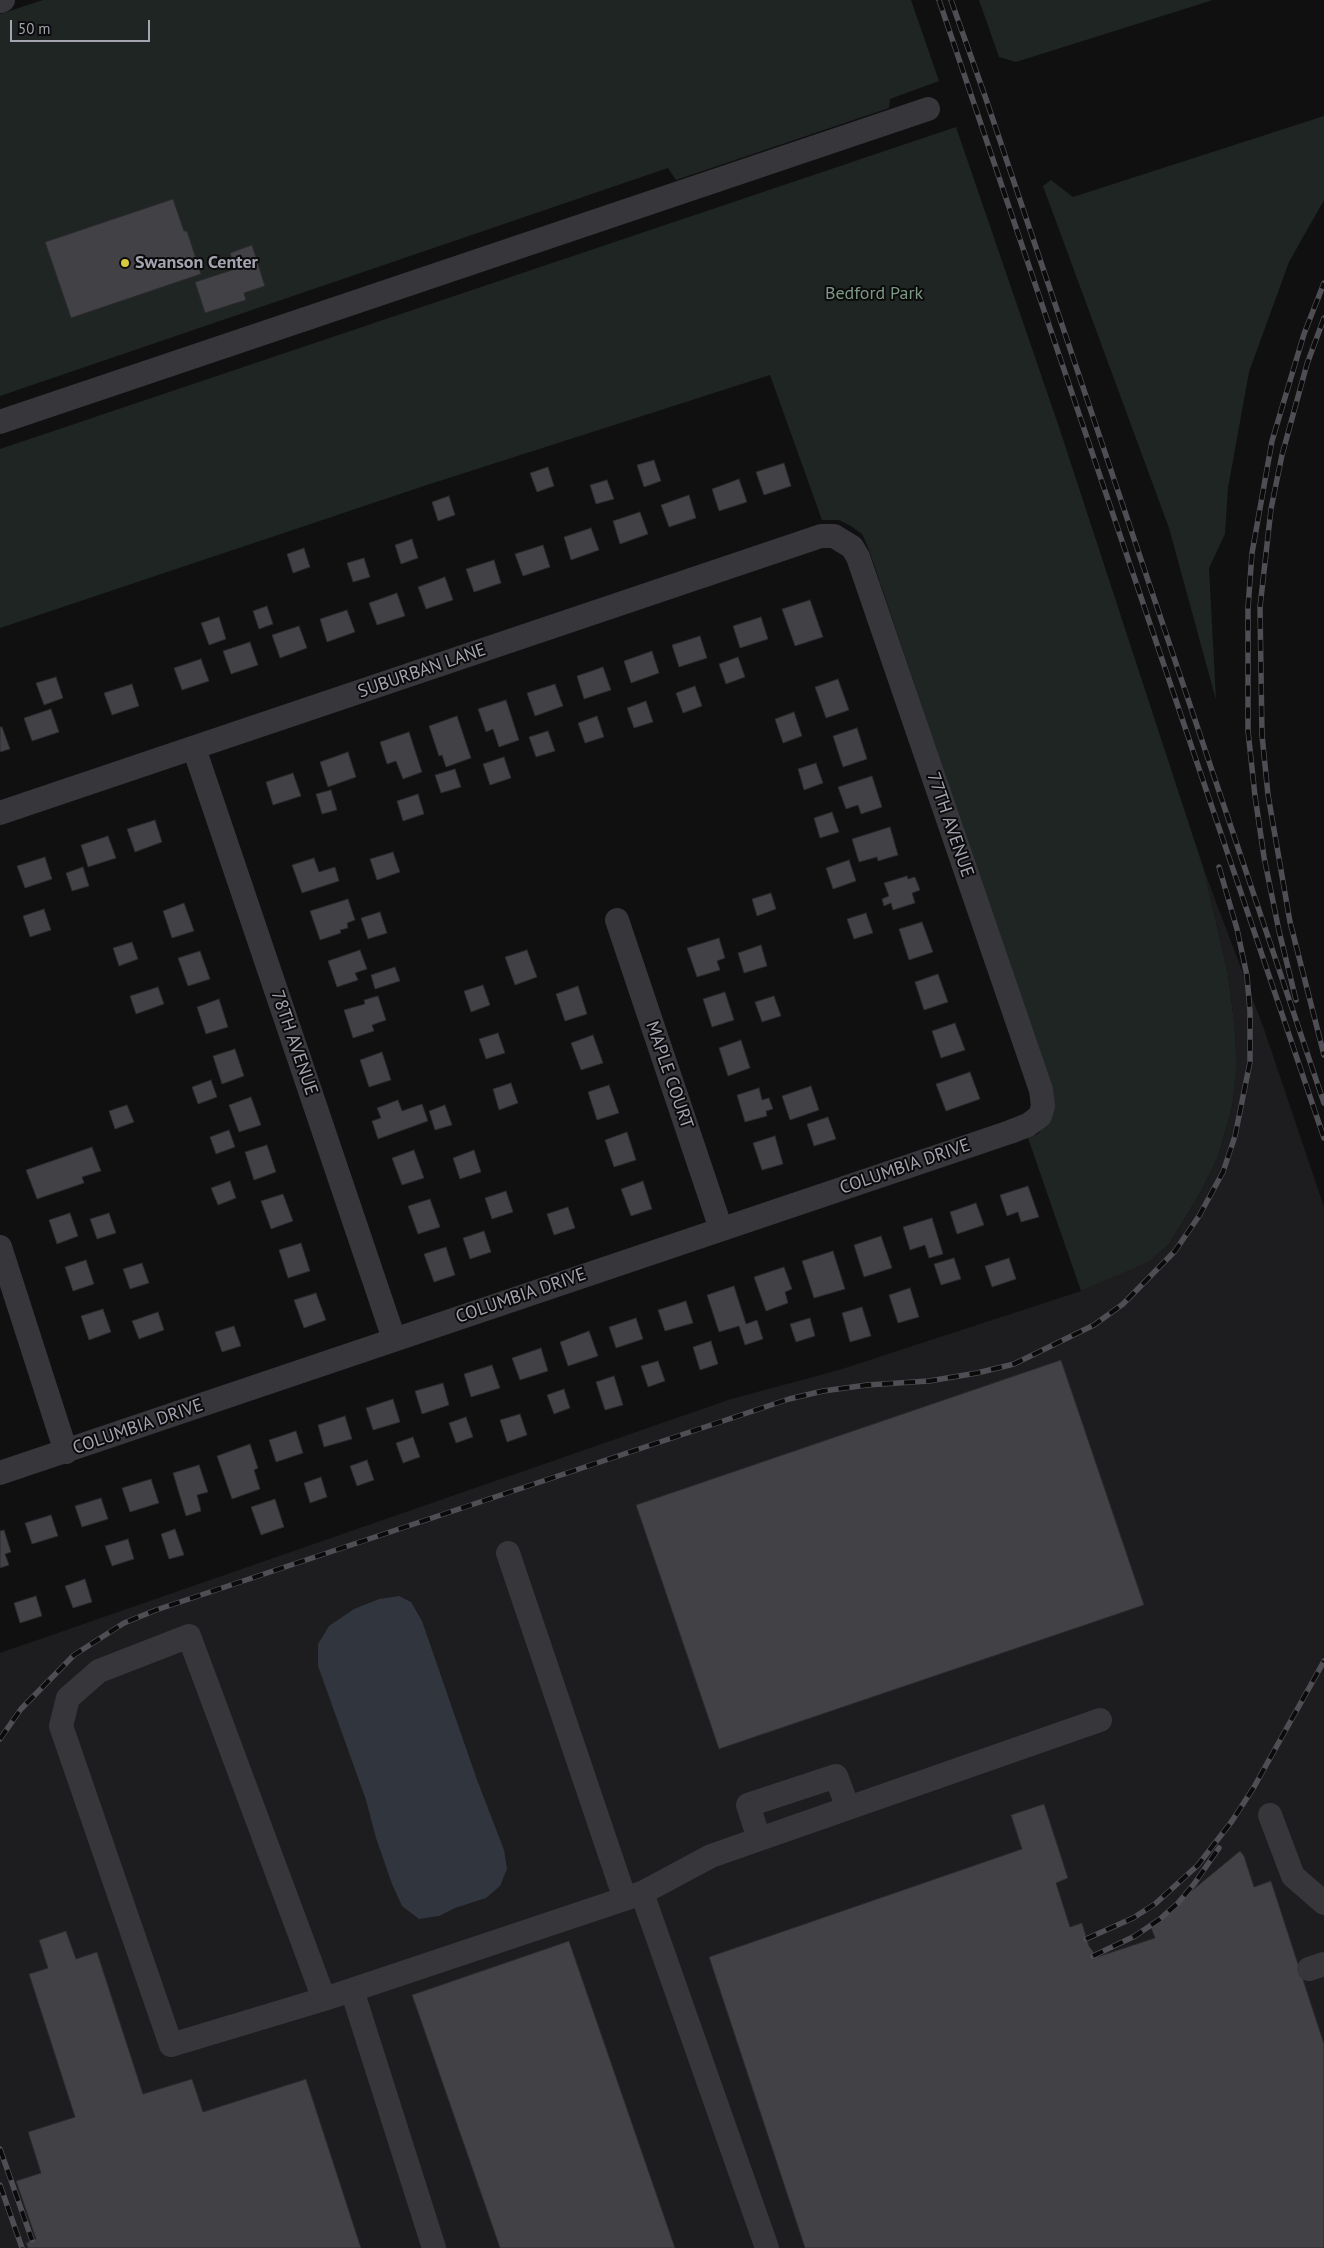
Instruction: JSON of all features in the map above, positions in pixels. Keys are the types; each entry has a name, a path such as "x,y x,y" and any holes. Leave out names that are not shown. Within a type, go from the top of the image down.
{"street":[{"path":"0,422 928,109"},
{"name":"SUBURBAN LANE","path":"0,812 820,536 834,536 844,540"},
{"name":"77TH AVENUE","path":"844,540 852,547 858,557 1037,1081 1043,1106 1040,1116"},
{"name":"78TH AVENUE","path":"194,748 394,1339"},
{"name":"MAPLE COURT","path":"617,920 722,1229"},
{"name":"COLUMBIA DRIVE","path":"0,1473 1010,1132 1028,1125 1040,1116"},
{"path":"0,1247 66,1452"},
{"path":"508,1553 633,1896 767,2248"},
{"path":"324,1999 189,1636 99,1671 68,1698 61,1726 171,2045 324,1999 352,1990 633,1896 711,1856 1100,1720"},
{"path":"759,1839 748,1805 836,1776 848,1808"},
{"path":"1270,1816 1293,1876 1324,1903"},
{"path":"352,1990 434,2248"}],"shaded area":[{"path":"1204,870 1264,1029 1324,1207 1324,2248 0,2248 0,1653 731,1399 839,1370 1081,1291 1148,1261 1169,1244 1200,1193 1218,1157 1232,1107 1237,1067 1234,1021 1228,974"},
{"path":"399,1596 411,1602 422,1621 476,1777 504,1850 507,1869 500,1886 486,1898 455,1908 439,1916 419,1919 402,1906 392,1884 376,1838 366,1800 318,1666 318,1644 329,1626 354,1609 379,1599"}],"green space":[{"path":"43,0 911,0 939,81 890,99 889,108 676,180 668,168 0,396 0,14"},
{"path":"979,0 1213,0 1016,62 999,57"},
{"path":"1324,116 1324,200 1289,262 1249,372 1228,488 1225,534 1209,568 1216,700 1169,528 1043,186 1051,180 1073,197"},
{"name":"Bedford Park","path":"956,127 1060,430 1204,870 1228,974 1234,1021 1237,1067 1232,1107 1218,1157 1200,1193 1169,1244 1148,1262 1081,1291 1028,1138 1038,1134 1050,1118 1054,1096 868,547 862,534 851,526 839,520 822,520 770,375 427,485 0,628 0,449"}],"building":[{"name":"Swanson Center","path":"173,199 184,231 187,231 201,274 71,318 45,242"},
{"path":"252,245 265,286 244,293 246,300 205,313 195,282 235,269 230,253"},
{"path":"654,460 661,481 644,487 637,465"},
{"path":"784,463 791,486 764,495 756,472"},
{"path":"548,467 554,486 537,492 530,473"},
{"path":"739,479 747,502 719,511 712,489"},
{"path":"607,480 614,499 596,504 590,485"},
{"path":"689,495 696,518 669,527 661,505"},
{"path":"449,496 455,515 438,521 432,502"},
{"path":"640,512 648,534 620,544 613,521"},
{"path":"591,528 599,550 571,560 564,537"},
{"path":"412,539 418,558 401,564 395,545"},
{"path":"543,545 550,567 523,576 515,554"},
{"path":"304,548 310,567 293,573 287,554"},
{"path":"364,558 370,577 353,582 347,563"},
{"path":"494,560 501,583 474,592 466,569"},
{"path":"445,577 453,600 426,609 418,587"},
{"path":"397,593 405,616 377,625 369,603"},
{"path":"810,600 823,637 795,646 782,609"},
{"path":"267,606 273,624 259,629 253,611"},
{"path":"347,610 355,632 327,642 320,619"},
{"path":"219,617 226,639 209,645 201,623"},
{"path":"761,617 768,639 740,648 733,626"},
{"path":"299,626 307,648 280,658 272,635"},
{"path":"700,636 707,658 679,667 672,645"},
{"path":"250,642 258,665 231,674 223,651"},
{"path":"652,651 659,673 631,683 624,661"},
{"path":"738,657 745,677 726,684 719,664"},
{"path":"201,659 209,681 182,690 174,668"},
{"path":"603,667 611,690 584,699 577,676"},
{"path":"56,677 63,698 44,705 36,683"},
{"path":"838,679 849,710 826,718 815,687"},
{"path":"132,684 139,706 112,715 104,693"},
{"path":"555,684 563,706 535,716 527,693"},
{"path":"695,686 702,706 683,713 676,693"},
{"path":"506,700 519,740 499,747 493,729 486,732 478,709"},
{"path":"646,701 653,722 634,728 627,708"},
{"path":"51,709 59,732 32,741 24,718"},
{"path":"794,712 802,736 783,743 775,719"},
{"path":"457,716 471,758 446,767 442,755 439,756 429,726"},
{"path":"597,716 604,737 585,743 578,723"},
{"path":"0,727 2,727 10,749 0,752"},
{"path":"857,728 867,759 843,767 833,736"},
{"path":"548,731 555,751 536,757 529,737"},
{"path":"409,732 422,772 403,779 396,761 387,764 380,742"},
{"path":"348,752 356,777 328,787 320,762"},
{"path":"504,757 511,778 490,785 483,764"},
{"path":"816,763 823,783 804,790 798,769"},
{"path":"455,769 461,787 441,793 435,775"},
{"path":"293,773 301,796 273,805 266,782"},
{"path":"872,776 882,807 861,814 858,805 846,809 838,787"},
{"path":"331,790 337,810 322,814 316,794"},
{"path":"418,794 424,814 403,821 397,801"},
{"path":"832,812 839,832 820,838 814,818"},
{"path":"155,820 162,842 135,852 127,829"},
{"path":"890,827 898,855 878,861 877,857 859,862 852,839"},
{"path":"108,836 116,858 88,867 81,845"},
{"path":"393,852 400,872 377,880 370,859"},
{"path":"45,857 52,879 25,888 17,866"},
{"path":"314,858 319,872 335,867 339,881 302,893 292,865"},
{"path":"849,860 856,881 833,889 826,868"},
{"path":"83,867 89,886 72,891 66,873"},
{"path":"907,876 908,879 915,877 920,890 912,893 915,903 893,910 891,903 884,906 882,899 889,896 884,883"},
{"path":"771,893 776,909 757,916 752,899"},
{"path":"348,899 355,920 347,923 348,928 340,930 341,933 320,940 310,911"},
{"path":"184,903 194,931 172,938 163,911"},
{"path":"44,909 51,930 30,937 23,916"},
{"path":"380,912 387,933 368,939 361,918"},
{"path":"866,913 873,933 854,939 847,919"},
{"path":"922,922 933,952 909,960 899,929"},
{"path":"719,938 725,958 717,961 720,970 697,977 687,948"},
{"path":"132,942 138,959 119,966 113,948"},
{"path":"761,945 767,966 744,973 738,953"},
{"path":"360,950 367,969 355,973 358,980 337,987 328,961"},
{"path":"527,950 537,977 515,985 505,957"},
{"path":"200,951 210,979 188,986 178,958"},
{"path":"395,967 400,981 375,989 371,975"},
{"path":"938,974 948,1002 924,1010 915,982"},
{"path":"483,985 490,1005 471,1012 464,991"},
{"path":"578,986 587,1014 565,1021 556,994"},
{"path":"158,987 164,1004 136,1014 130,996"},
{"path":"725,992 734,1020 712,1027 703,999"},
{"path":"378,996 386,1020 372,1025 374,1031 353,1038 344,1010 365,1004 364,1000"},
{"path":"774,996 781,1016 762,1022 755,1002"},
{"path":"219,999 228,1027 206,1034 197,1007"},
{"path":"955,1023 965,1050 941,1058 932,1031"},
{"path":"498,1033 505,1053 486,1059 479,1039"},
{"path":"593,1035 603,1063 581,1070 571,1043"},
{"path":"741,1040 750,1068 728,1076 719,1048"},
{"path":"235,1049 244,1076 222,1084 213,1056"},
{"path":"382,1052 391,1080 369,1087 360,1060"},
{"path":"970,1072 980,1099 946,1111 936,1084"},
{"path":"211,1080 217,1097 198,1104 192,1087"},
{"path":"511,1083 518,1103 499,1110 493,1089"},
{"path":"609,1085 619,1113 597,1120 588,1092"},
{"path":"811,1086 819,1110 790,1120 782,1096"},
{"path":"759,1088 762,1100 769,1098 773,1109 766,1111 767,1116 745,1122 737,1095"},
{"path":"251,1097 261,1125 239,1132 229,1105"},
{"path":"398,1100 402,1111 422,1104 428,1121 378,1139 372,1121 381,1118 377,1108"},
{"path":"127,1105 134,1122 115,1129 109,1111"},
{"path":"445,1105 452,1125 435,1130 429,1111"},
{"path":"828,1117 836,1139 814,1146 807,1124"},
{"path":"229,1130 235,1147 216,1154 210,1137"},
{"path":"627,1132 636,1160 614,1167 605,1140"},
{"path":"775,1136 783,1164 762,1170 753,1143"},
{"path":"267,1145 276,1172 254,1180 245,1152"},
{"path":"92,1147 101,1171 82,1177 84,1183 37,1199 26,1170"},
{"path":"414,1150 424,1178 402,1185 392,1158"},
{"path":"474,1150 481,1172 460,1179 453,1158"},
{"path":"230,1181 236,1198 218,1205 211,1188"},
{"path":"643,1181 652,1209 631,1216 621,1189"},
{"path":"1028,1186 1039,1217 1021,1222 1018,1212 1007,1216 1000,1195"},
{"path":"506,1191 513,1212 492,1219 485,1198"},
{"path":"283,1194 293,1221 271,1229 261,1201"},
{"path":"430,1199 440,1227 418,1234 408,1206"},
{"path":"976,1203 984,1225 957,1234 950,1212"},
{"path":"568,1207 575,1228 554,1235 547,1214"},
{"path":"70,1213 78,1236 57,1244 49,1220"},
{"path":"109,1213 116,1233 97,1239 90,1219"},
{"path":"932,1218 943,1254 929,1258 925,1245 910,1250 903,1227"},
{"path":"484,1231 491,1252 470,1259 463,1238"},
{"path":"881,1236 892,1268 864,1277 854,1245"},
{"path":"301,1243 310,1271 288,1278 279,1250"},
{"path":"446,1247 455,1275 434,1282 424,1254"},
{"path":"833,1251 845,1289 814,1298 802,1261"},
{"path":"954,1258 961,1279 941,1285 934,1264"},
{"path":"1009,1258 1016,1279 992,1287 985,1266"},
{"path":"86,1260 94,1284 73,1291 65,1267"},
{"path":"142,1263 149,1283 130,1289 123,1269"},
{"path":"784,1267 792,1289 785,1292 788,1303 766,1311 754,1277"},
{"path":"734,1286 746,1324 757,1320 763,1339 745,1345 739,1326 719,1332 707,1295"},
{"path":"910,1288 919,1317 898,1323 889,1295"},
{"path":"316,1293 326,1320 304,1328 294,1300"},
{"path":"686,1301 693,1323 665,1331 658,1310"},
{"path":"862,1307 871,1336 850,1342 842,1313"},
{"path":"103,1309 111,1332 89,1340 81,1316"},
{"path":"158,1312 164,1330 139,1339 132,1321"},
{"path":"636,1318 643,1339 616,1348 609,1327"},
{"path":"810,1318 815,1336 796,1342 790,1324"},
{"path":"234,1326 241,1346 222,1352 215,1332"},
{"path":"589,1331 598,1356 568,1366 560,1342"},
{"path":"711,1341 718,1364 700,1370 693,1347"},
{"path":"541,1348 548,1371 520,1380 512,1358"},
{"path":"1061,1360 1144,1605 719,1749 636,1505"},
{"path":"658,1361 665,1381 648,1387 641,1366"},
{"path":"492,1365 500,1388 471,1397 464,1374"},
{"path":"614,1376 623,1405 605,1410 596,1382"},
{"path":"443,1383 449,1405 422,1414 415,1391"},
{"path":"564,1389 570,1408 554,1414 547,1395"},
{"path":"393,1399 400,1422 373,1430 366,1408"},
{"path":"520,1414 527,1435 507,1442 500,1420"},
{"path":"345,1416 352,1439 324,1447 318,1425"},
{"path":"466,1417 473,1437 456,1443 449,1423"},
{"path":"296,1431 303,1453 276,1462 269,1440"},
{"path":"413,1437 420,1457 403,1463 396,1443"},
{"path":"250,1444 258,1468 254,1470 260,1489 232,1499 217,1456"},
{"path":"367,1460 374,1480 357,1486 350,1466"},
{"path":"199,1465 208,1492 197,1495 201,1511 186,1516 173,1473"},
{"path":"321,1477 327,1497 310,1503 304,1483"},
{"path":"151,1479 159,1503 130,1512 122,1488"},
{"path":"101,1498 108,1519 82,1527 75,1506"},
{"path":"275,1499 284,1527 261,1535 251,1507"},
{"path":"51,1515 58,1536 32,1544 25,1523"},
{"path":"175,1529 184,1555 169,1559 161,1534"},
{"path":"4,1530 11,1552 5,1554 9,1565 0,1568 0,1531"},
{"path":"128,1539 134,1559 112,1566 105,1546"},
{"path":"85,1579 92,1602 73,1608 65,1586"},
{"path":"36,1596 42,1616 20,1623 14,1603"},
{"path":"1044,1804 1068,1878 1056,1883 1070,1927 1082,1923 1089,1946 1097,1957 1155,1938 1150,1925 1240,1851 1244,1856 1254,1887 1271,1881 1324,2044 1324,2248 805,2248 709,1957 1022,1849 1011,1815"},
{"path":"66,1931 76,1959 97,1952 143,2094 192,2079 203,2112 306,2079 361,2248 28,2248 26,2243 36,2239 16,2181 41,2173 28,2132 75,2117 29,1974 48,1968 39,1940"},
{"path":"569,1941 675,2248 500,2248 412,1995"}],"railway":[{"path":"939,0 1324,1138"},
{"path":"951,0 1324,1103"},
{"path":"1296,1000 1279,931 1264,857 1255,796 1248,731 1248,608 1252,553 1272,441 1304,334 1324,283"},
{"path":"1324,318 1307,364 1282,455 1271,509 1260,607 1262,735 1268,795 1290,922 1324,1055"},
{"path":"0,1739 21,1709 74,1655 124,1623 156,1610 789,1399 823,1391 867,1385 929,1381 977,1373 1014,1364 1094,1325 1123,1304 1175,1251 1199,1216 1223,1172 1235,1136 1250,1062 1250,1012 1247,976 1237,929 1219,867"},
{"path":"1086,1939 1133,1918 1155,1904 1198,1865 1232,1821 1254,1787 1324,1661"},
{"path":"1093,1956 1135,1936 1160,1919 1178,1903 1194,1884 1219,1848"},
{"path":"0,2149 32,2240"},
{"path":"0,2185 22,2248"}],"place":[{"name":"Swanson Center","path":"125,263"}]}
